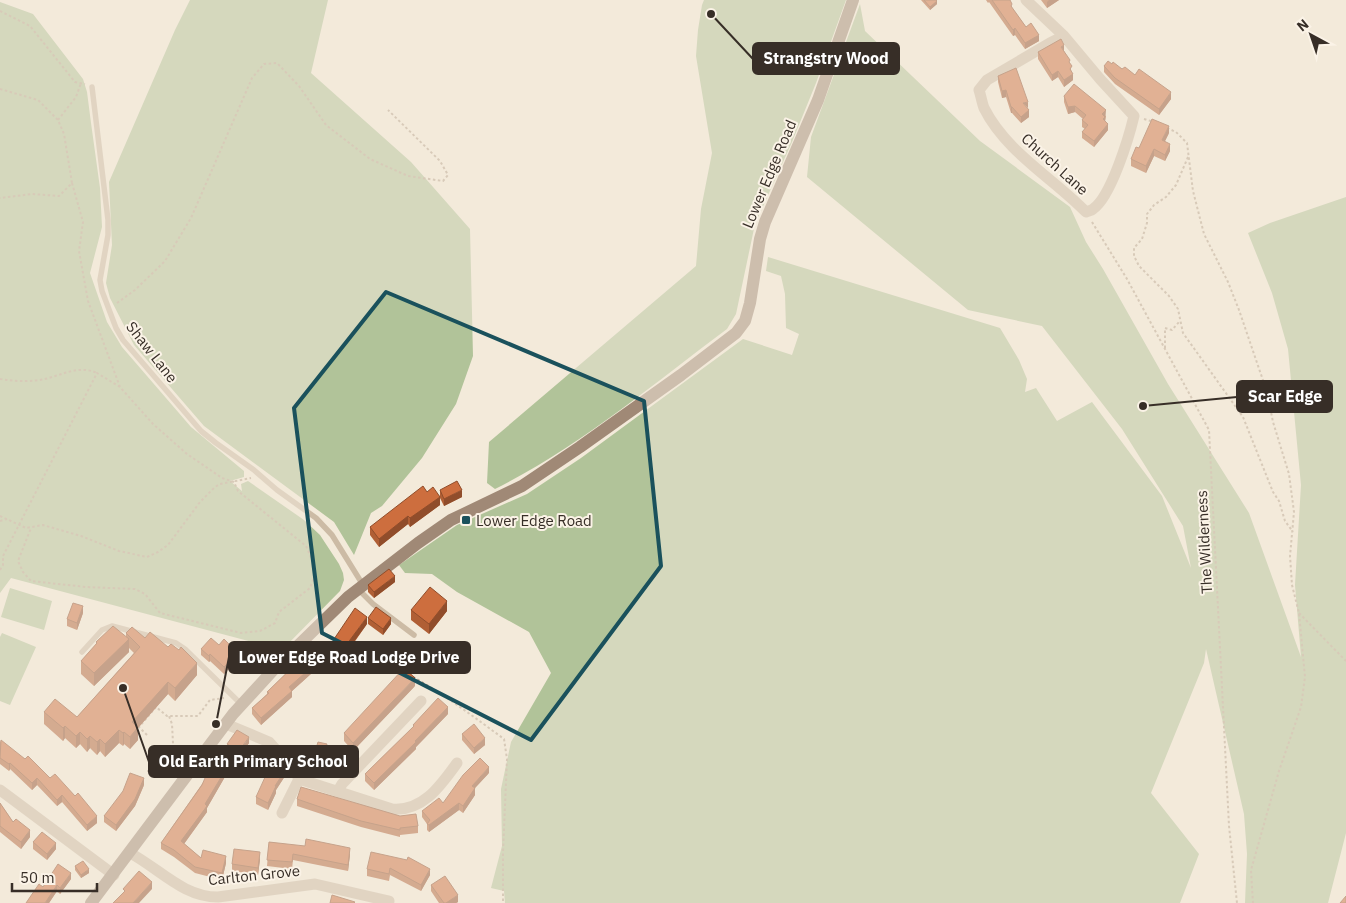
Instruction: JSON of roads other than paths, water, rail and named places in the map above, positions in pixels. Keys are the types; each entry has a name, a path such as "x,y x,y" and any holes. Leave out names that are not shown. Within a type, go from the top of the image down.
{"street":[{"name":"Lower Edge Road","path":"91,903 114,875 226,724 238,701 322,620 360,587 451,520 522,486 580,448 736,333 744,321 750,303 760,239 765,222 818,100 853,0"},
{"path":"1026,0 1064,36"},
{"name":"Church Lane","path":"1064,36 1134,116 1124,149 1104,198 1093,209 1086,212 1022,156 1001,134 984,107 979,90 987,80 1064,36"},
{"path":"338,791 342,784 421,701"},
{"path":"226,724 269,742 295,771 299,779 392,809 406,808 430,796 458,763"},
{"path":"282,813 299,779"},
{"path":"0,790 114,875"},
{"name":"Carlton Grove","path":"130,853 182,888 204,896 218,897 315,884 388,900 388,903"}],"lane":[{"name":"Shaw Lane","path":"92,87 108,220 108,235 100,280 116,328 201,431 316,518 332,535 360,587 373,604 414,636"},
{"path":"82,652 102,630 112,626 176,643 185,649 238,701"}],"place":[{"name":"Strangstry Wood","path":"711,14"},
{"name":"Scar Edge","path":"1143,406"},
{"name":"Lower Edge Road","path":"466,520"},
{"name":"Old Earth Primary School","path":"123,688"},
{"name":"Lower Edge Road Lodge Drive","path":"216,724"}]}
